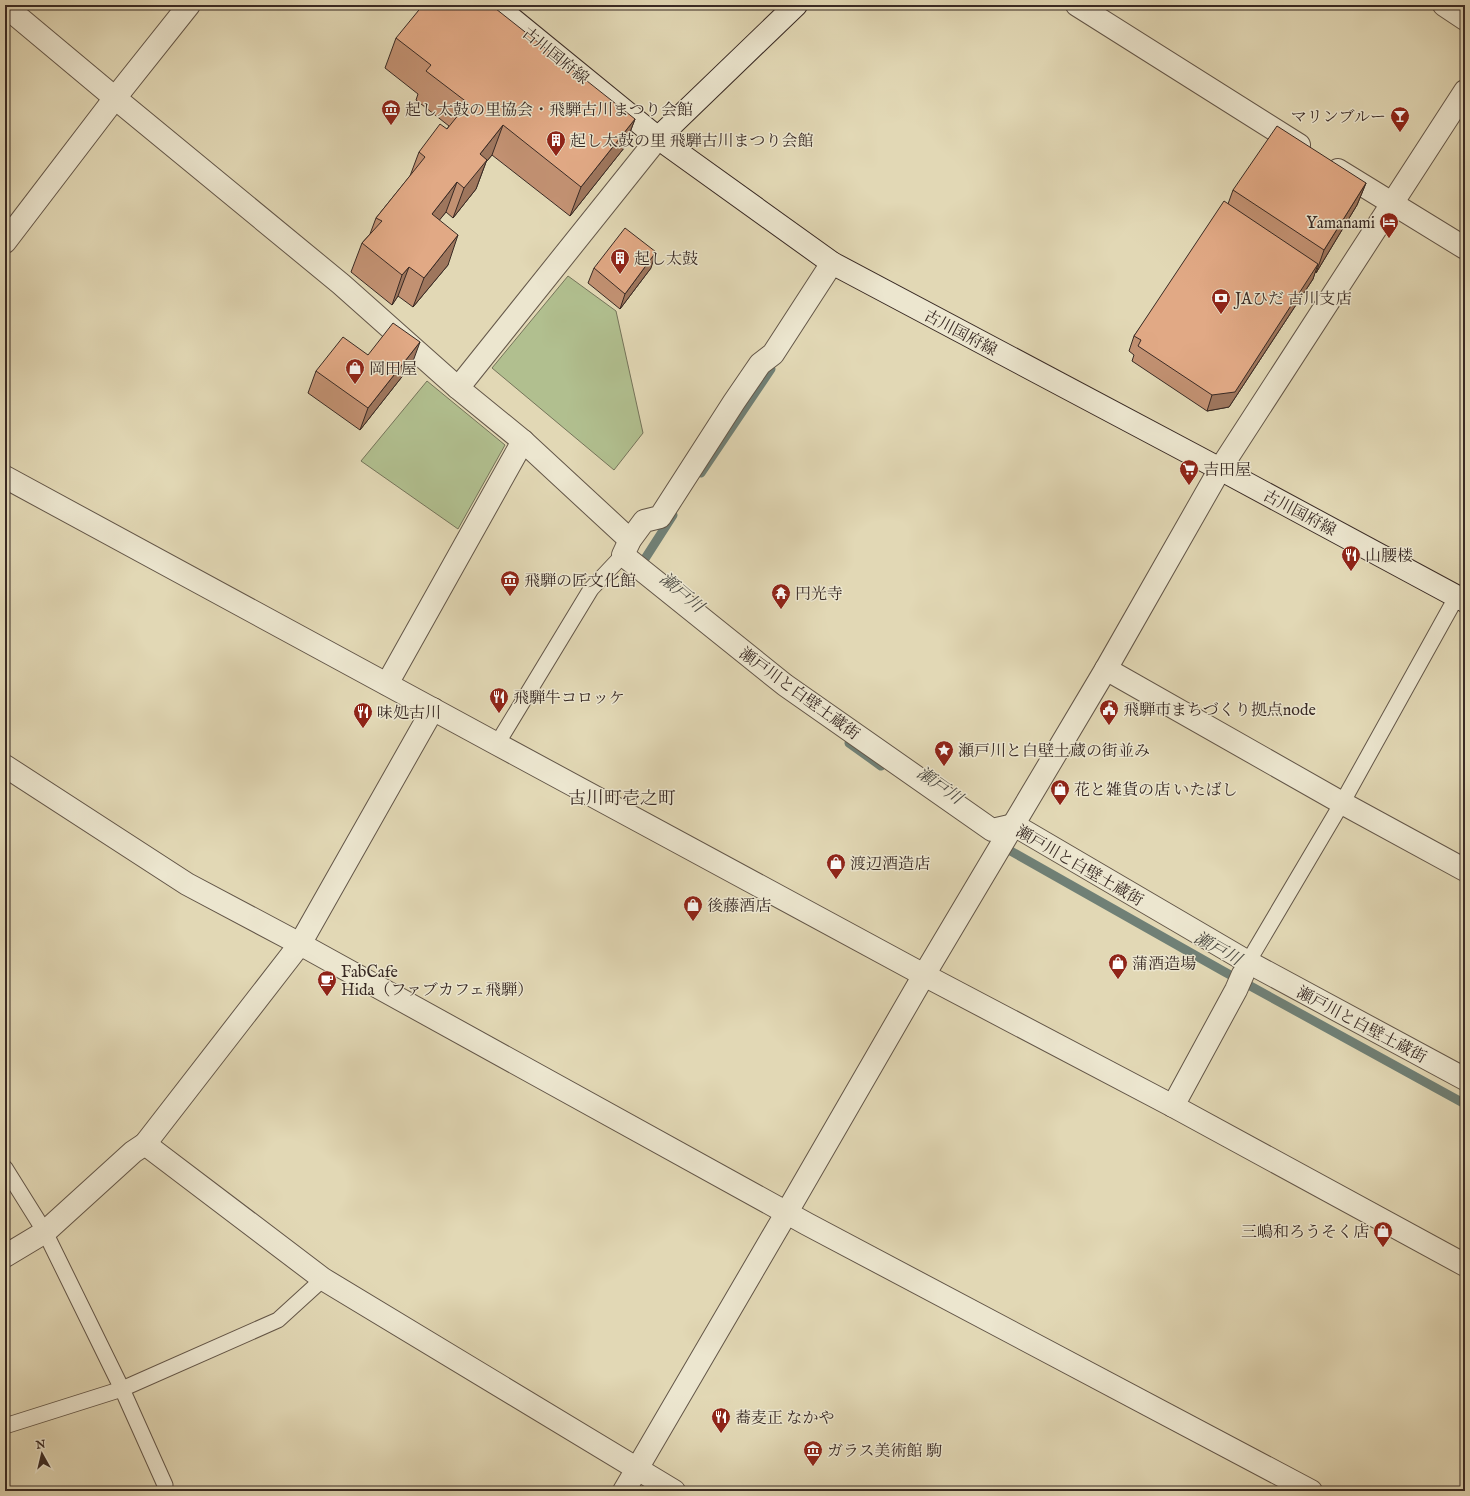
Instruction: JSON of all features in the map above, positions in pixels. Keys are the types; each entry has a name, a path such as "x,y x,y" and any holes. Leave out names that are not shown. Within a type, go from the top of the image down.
{"street":[{"path":"5,242 115,98 189,5"},
{"name":"古川国府線","path":"495,5 658,138 832,264 1220,469 1461,599"},
{"path":"458,388 658,138 796,5"},
{"path":"1077,5 1465,248"},
{"path":"1444,5 1465,19"},
{"name":"瀬戸川と白壁土蔵街","path":"5,6 341,284 458,388 522,441 648,574 785,685 992,830 1242,976 1465,1079"},
{"path":"624,1491 924,974 1106,669 1220,469 1465,91"},
{"path":"628,552 644,521 660,517 734,402 760,364 773,354 832,264"},
{"path":"387,684 522,441"},
{"path":"5,477 497,744 1173,1106 1465,1265"},
{"path":"1106,669 1342,803 1465,870"},
{"path":"5,1256 46,1232 133,1152 145,1144 300,944 433,709"},
{"path":"5,766 187,884 300,944 787,1212 1311,1491"},
{"path":"1173,1106 1242,976"},
{"path":"145,1144 324,1279 674,1491"}],"lane":[{"path":"497,744 591,589 628,552"},
{"path":"1242,976 1461,599"},
{"path":"5,1168 46,1232 122,1389 165,1485"},
{"path":"5,1426 122,1389 278,1320 324,1279"}],"green space":[{"path":"568,276 616,311 643,433 614,470 492,368"},
{"path":"427,381 505,445 458,529 361,461"}],"building":[{"name":"起し太鼓の里 飛騨古川まつり会館","path":"423,5 491,5 635,119 581,187 503,125 480,154 487,160 464,188 457,182 432,214 458,235 424,278 409,267 402,275 362,243 382,221 376,218 425,157 419,152 440,124 447,129 468,103 426,71 431,65 396,38"},
{"path":"1277,126 1366,183 1324,250 1233,190"},
{"name":"JAひだ 古川支店","path":"1224,201 1318,264 1235,392 1212,395 1138,346 1141,340 1134,336"},
{"name":"起し太鼓","path":"625,228 656,252 625,294 594,268"},
{"path":"393,323 420,342 368,408 316,371 343,337 368,355"}],"waterway":[{"name":"瀬戸川","path":"701,473 771,369"},
{"name":"瀬戸川","path":"639,568 673,515"},
{"name":"瀬戸川","path":"849,743 881,766"},
{"name":"瀬戸川","path":"1000,845 1223,971 1465,1104"}],"place":[{"name":"起し太鼓の里協会・飛騨古川まつり会館","path":"391,126"},
{"name":"マリンブルー","path":"1400,133"},
{"name":"起し太鼓の里 飛騨古川まつり会館","path":"556,157"},
{"name":"Yamanami","path":"1389,239"},
{"name":"起し太鼓","path":"620,275"},
{"name":"JAひだ 古川支店","path":"1221,315"},
{"name":"岡田屋","path":"355,385"},
{"name":"吉田屋","path":"1189,486"},
{"name":"山腰楼","path":"1351,572"},
{"name":"飛騨の匠文化館","path":"510,597"},
{"name":"円光寺","path":"781,610"},
{"name":"飛騨牛コロッケ","path":"499,714"},
{"name":"飛騨市まちづくり拠点node","path":"1109,726"},
{"name":"味処古川","path":"363,729"},
{"name":"瀬戸川と白壁土蔵の街並み","path":"944,767"},
{"name":"花と雑貨の店 いたばし","path":"1060,806"},
{"name":"渡辺酒造店","path":"836,880"},
{"name":"後藤酒店","path":"693,922"},
{"name":"蒲酒造場","path":"1118,980"},
{"name":"FabCafe Hida（ファブカフェ飛騨）","path":"327,997"},
{"name":"三嶋和ろうそく店","path":"1383,1248"},
{"name":"蕎麦正 なかや","path":"721,1434"},
{"name":"ガラス美術館 駒","path":"813,1467"}],"district":[{"name":"古川町壱之町","path":"622,798"}]}
